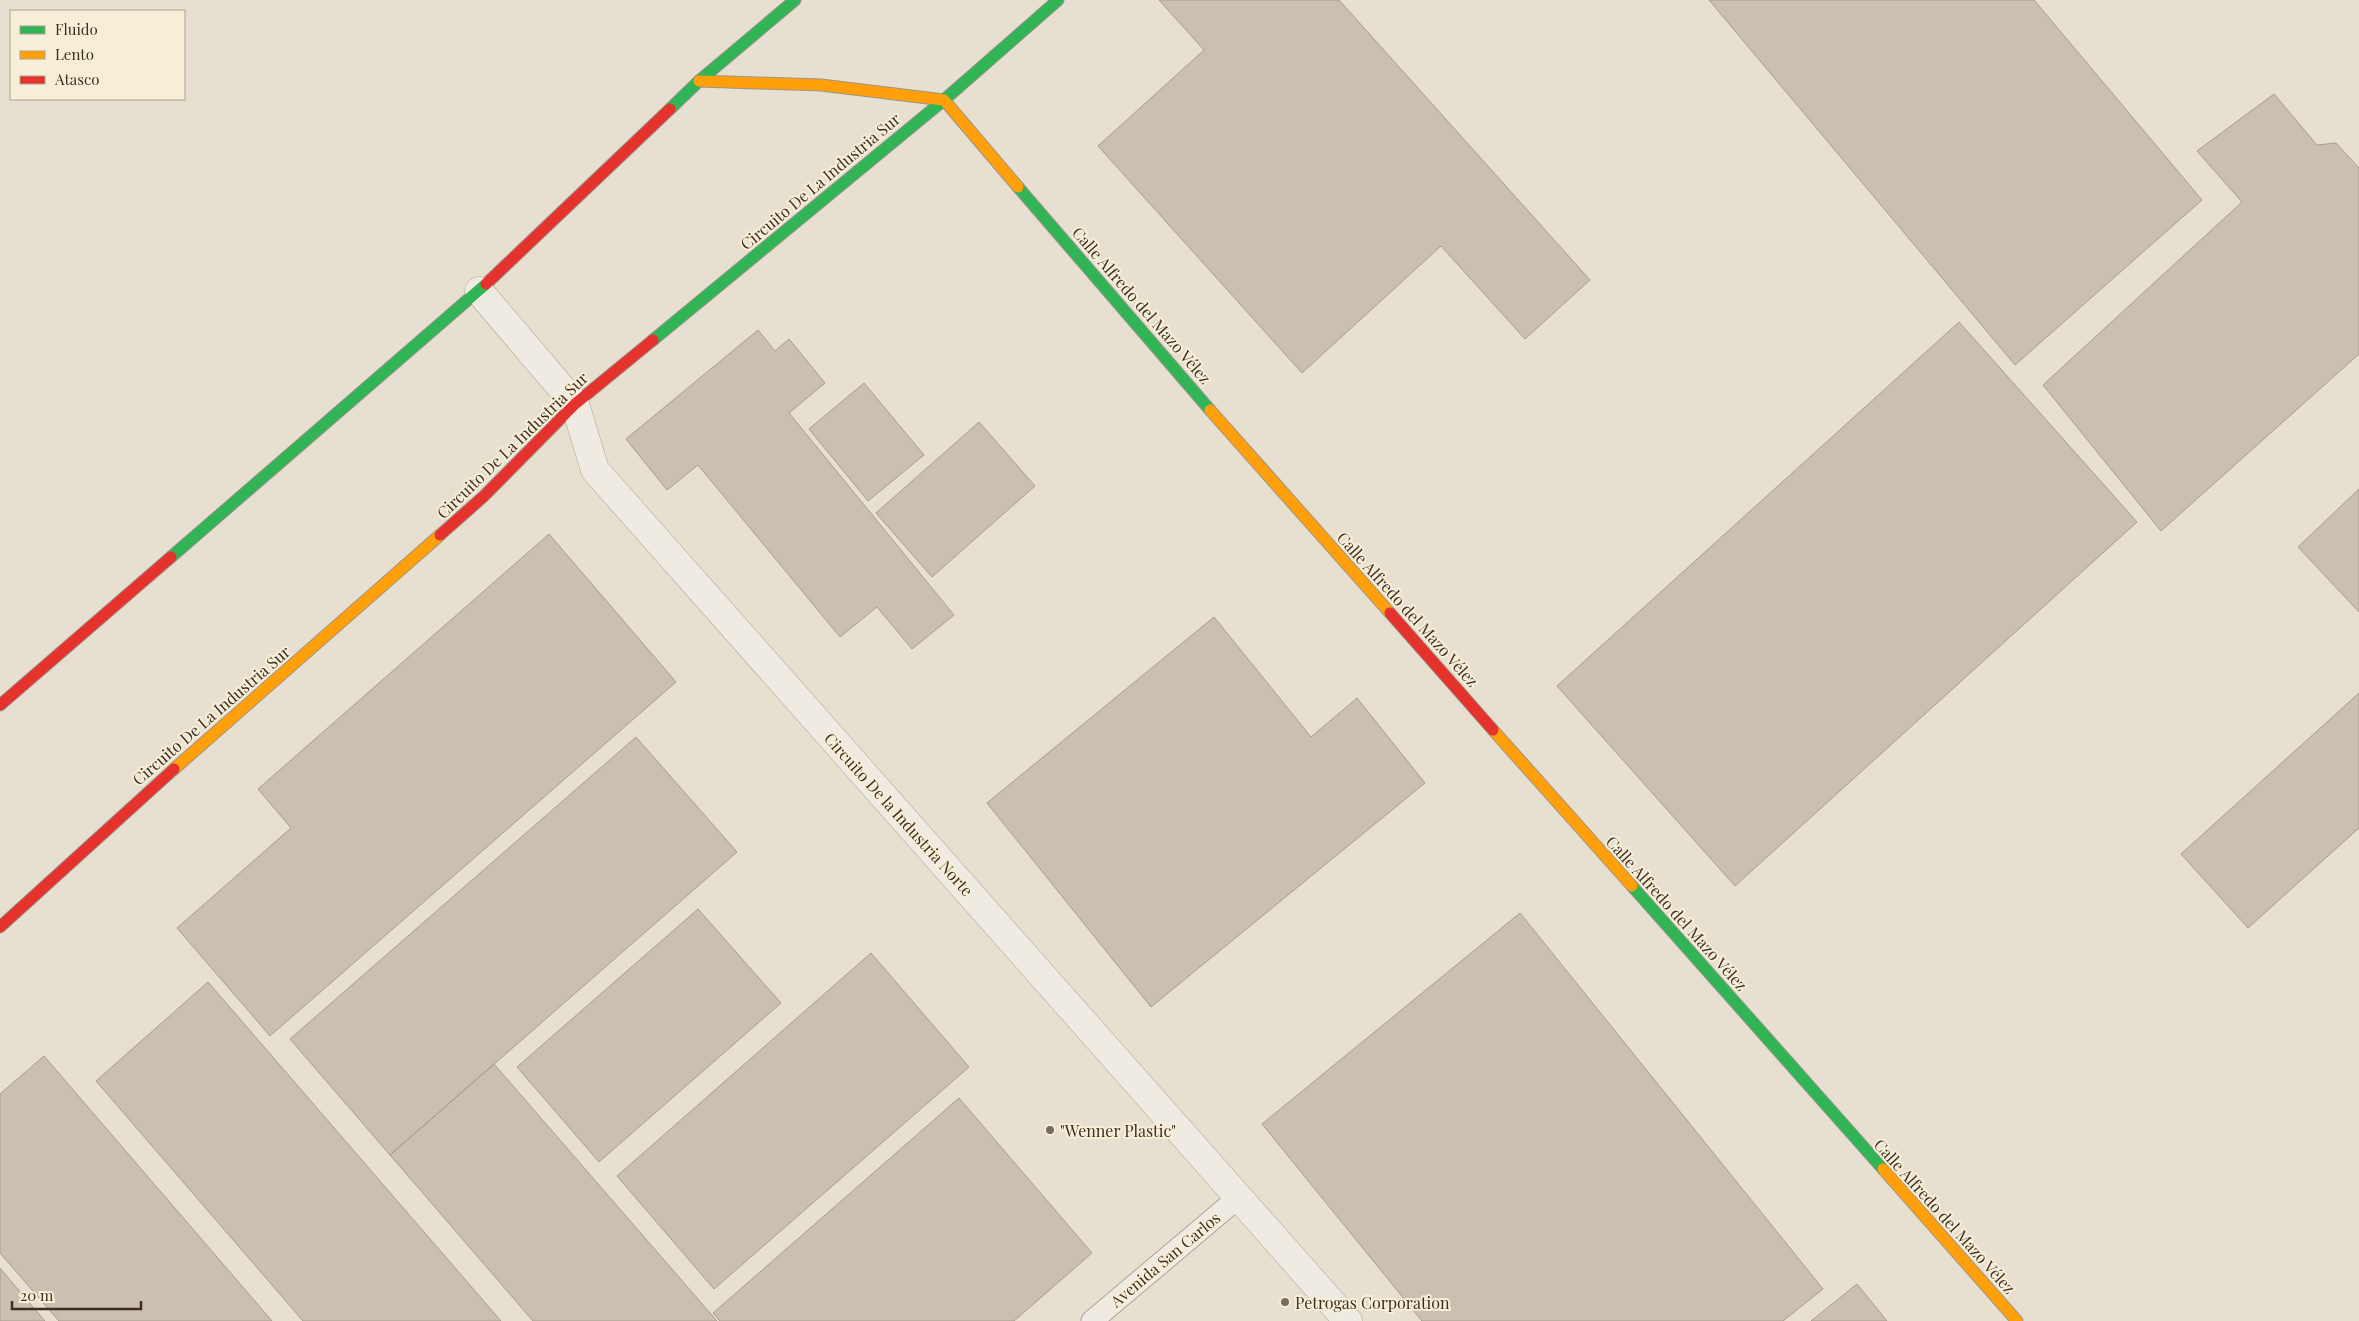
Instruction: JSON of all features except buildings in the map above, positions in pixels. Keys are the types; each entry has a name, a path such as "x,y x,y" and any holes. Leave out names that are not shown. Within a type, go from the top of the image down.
{"main road":[{"path":"0,705 479,291 698,81 795,0"},
{"name":"Circuito De La Industria Sur","path":"0,927 160,781 484,496 575,404 944,100 1058,0"},
{"path":"698,81 768,81 855,86 944,100"},
{"name":"Calle Alfredo del Mazo Vélez","path":"944,100 1213,414 2017,1321"}],"street":[{"name":"Circuito De la Industria Norte","path":"479,291 575,404 595,470 1348,1321"}],"lane":[{"name":"Avenida San Carlos","path":"1092,1321 1239,1197"}],"traffic: fast":[{"path":"670,109 699,81 795,0"},
{"path":"653,340 944,100 1058,0"},
{"path":"1018,187 1210,410"},
{"path":"171,557 486,284"},
{"path":"1632,886 1883,1169"}],"traffic: slow":[{"path":"699,81 821,85 944,100 1018,187"},
{"path":"1210,410 1390,613"},
{"path":"174,769 440,535"},
{"path":"1493,730 1632,886"},
{"path":"1883,1169 2017,1321"}],"traffic: jam":[{"path":"486,284 670,109"},
{"path":"440,535 484,496 575,404 653,340"},
{"path":"0,705 171,557"},
{"path":"1390,613 1493,730"},
{"path":"0,927 174,769"}],"place":[{"name":"\"Wenner Plastic\"","path":"1050,1130"},
{"name":"Petrogas Corporation","path":"1285,1302"}]}
